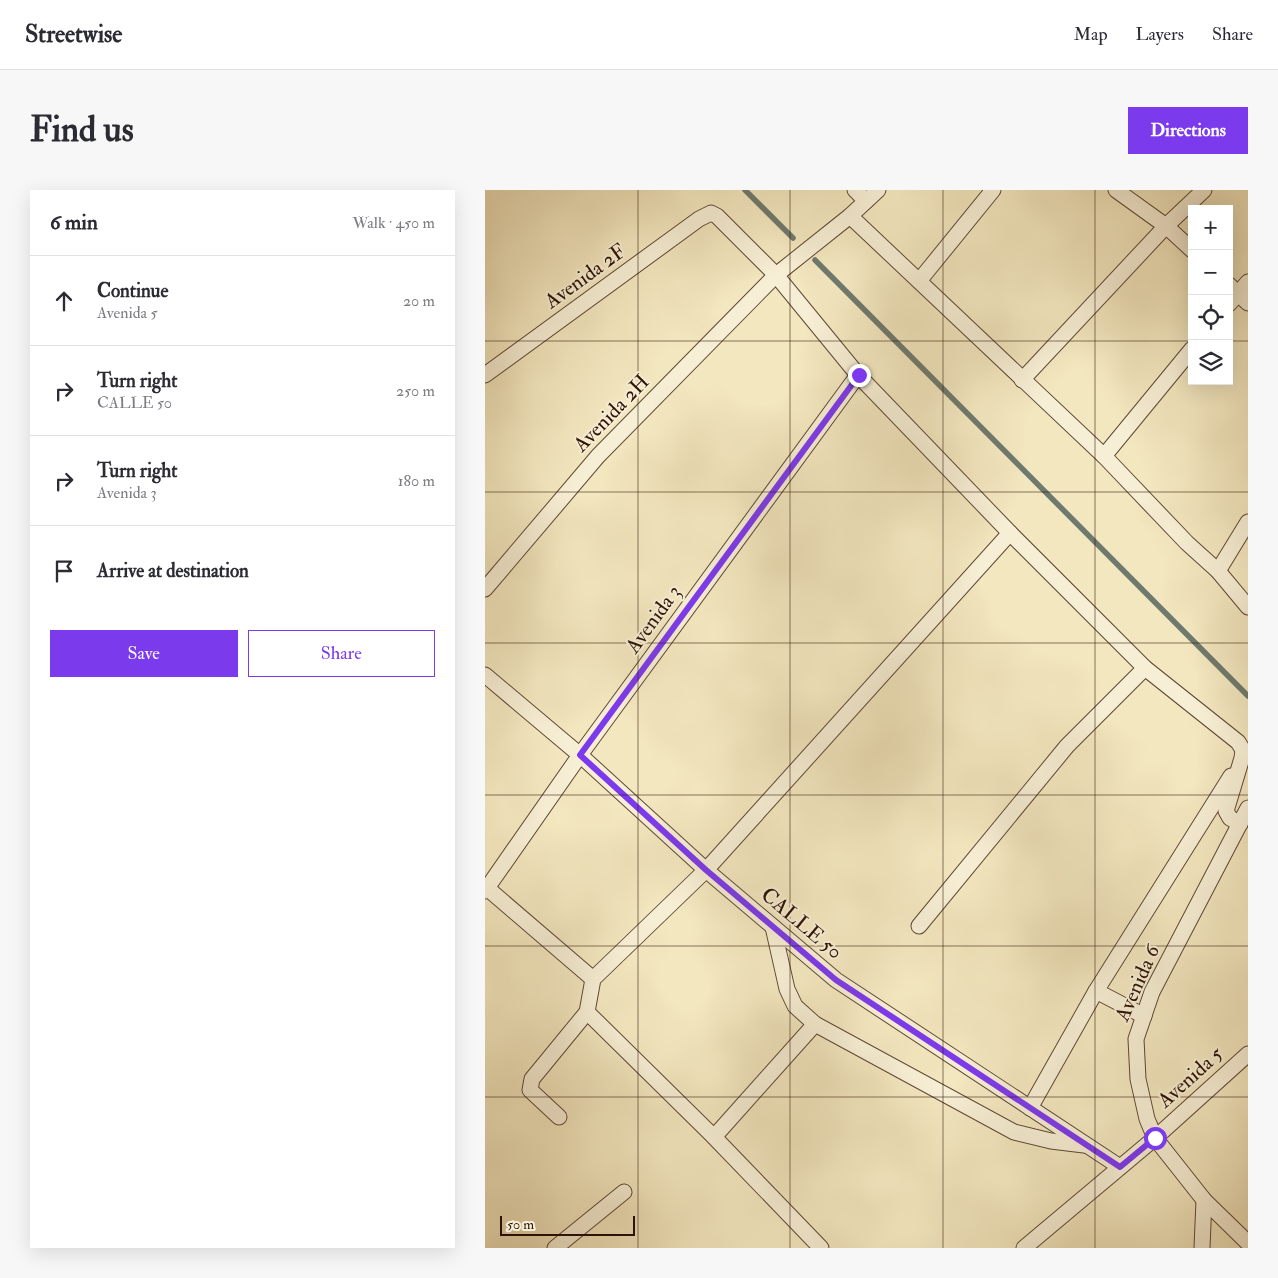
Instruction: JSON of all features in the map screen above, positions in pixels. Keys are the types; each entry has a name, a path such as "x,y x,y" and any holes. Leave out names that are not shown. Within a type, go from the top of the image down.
{"street":[{"path":"855,190 866,201"},
{"name":"Avenida 2H","path":"485,589 598,456 776,274 850,216 878,190"},
{"path":"919,281 993,190"},
{"path":"1117,190 1166,226 1188,246"},
{"path":"1022,380 1166,226 1203,190"},
{"name":"Avenida 2F","path":"485,375 699,219 711,213 717,216 776,274"},
{"path":"850,216 1104,456 1187,543 1218,571 1248,607"},
{"path":"776,274 859,375 1010,533 1145,668 1237,742 1243,750 1243,758 1226,811 1230,818 1240,824"},
{"path":"1104,456 1188,355"},
{"name":"Avenida 3","path":"486,890 580,755 859,375"},
{"path":"1218,571 1248,522"},
{"path":"559,1117 530,1090 530,1084 532,1079 587,1012 593,979 706,870 1010,533"},
{"path":"919,926 1067,746 1145,668"},
{"name":"CALLE 50","path":"485,675 580,755 706,870 836,980 1120,1167"},
{"path":"1030,1108 1096,991 1243,758"},
{"name":"Avenida 6","path":"1248,808 1152,992 1136,1039 1138,1079 1147,1119 1155,1138 1204,1200 1248,1243"},
{"path":"486,890 593,979"},
{"path":"773,927 787,989 795,1006 815,1024 1014,1132 1051,1141 1087,1146"},
{"path":"1096,991 1144,1016"},
{"path":"587,1012 714,1137 821,1248"},
{"path":"714,1137 815,1024"},
{"name":"Avenida 5","path":"1024,1248 1155,1138 1248,1054"},
{"path":"555,1248 624,1192"},
{"path":"1202,1248 1204,1200"}],"waterway":[{"path":"745,190 793,238"},
{"path":"815,260 1248,696"}],"route":[{"path":"859,375 580,755 706,870 836,980 1120,1167 1155,1138"}]}
